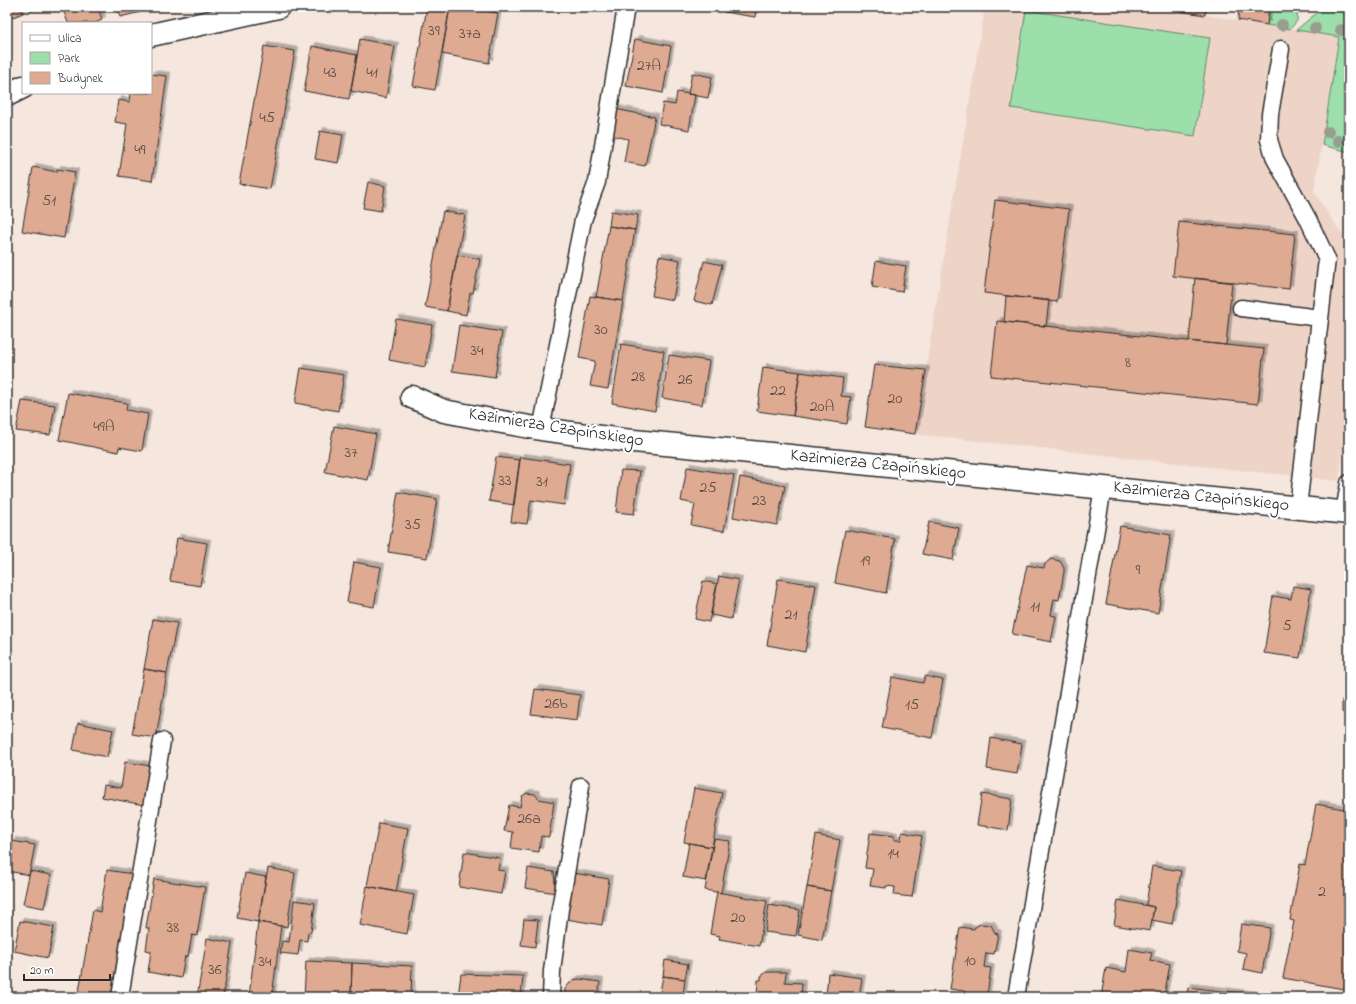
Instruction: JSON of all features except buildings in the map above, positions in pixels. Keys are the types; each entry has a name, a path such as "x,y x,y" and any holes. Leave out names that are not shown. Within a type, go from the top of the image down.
{"street":[{"path":"152,35 278,7"},
{"path":"7,95 22,88"},
{"name":"Kazimierza Czapińskiego","path":"412,397 444,411 541,429 623,440 1346,512"}],"lane":[{"path":"541,429 583,220 597,182 626,7"},
{"path":"1281,49 1270,114 1269,140 1275,159 1308,219 1327,259 1298,507"},
{"path":"1241,308 1320,318"},
{"path":"1346,512 1349,483"},
{"path":"1016,997 1103,488"},
{"path":"120,997 162,741"},
{"path":"551,997 552,971 559,917 580,786"}],"shaded area":[{"path":"985,7 1153,7 1339,36 1314,192 1349,245 1349,406 1339,481 915,434"}],"green space":[{"path":"1269,7 1298,7 1297,21 1290,29 1267,25"},
{"path":"1324,7 1349,7 1349,152 1322,145 1339,37 1296,30"},
{"path":"1026,10 1210,38 1195,136 1011,108"}]}
